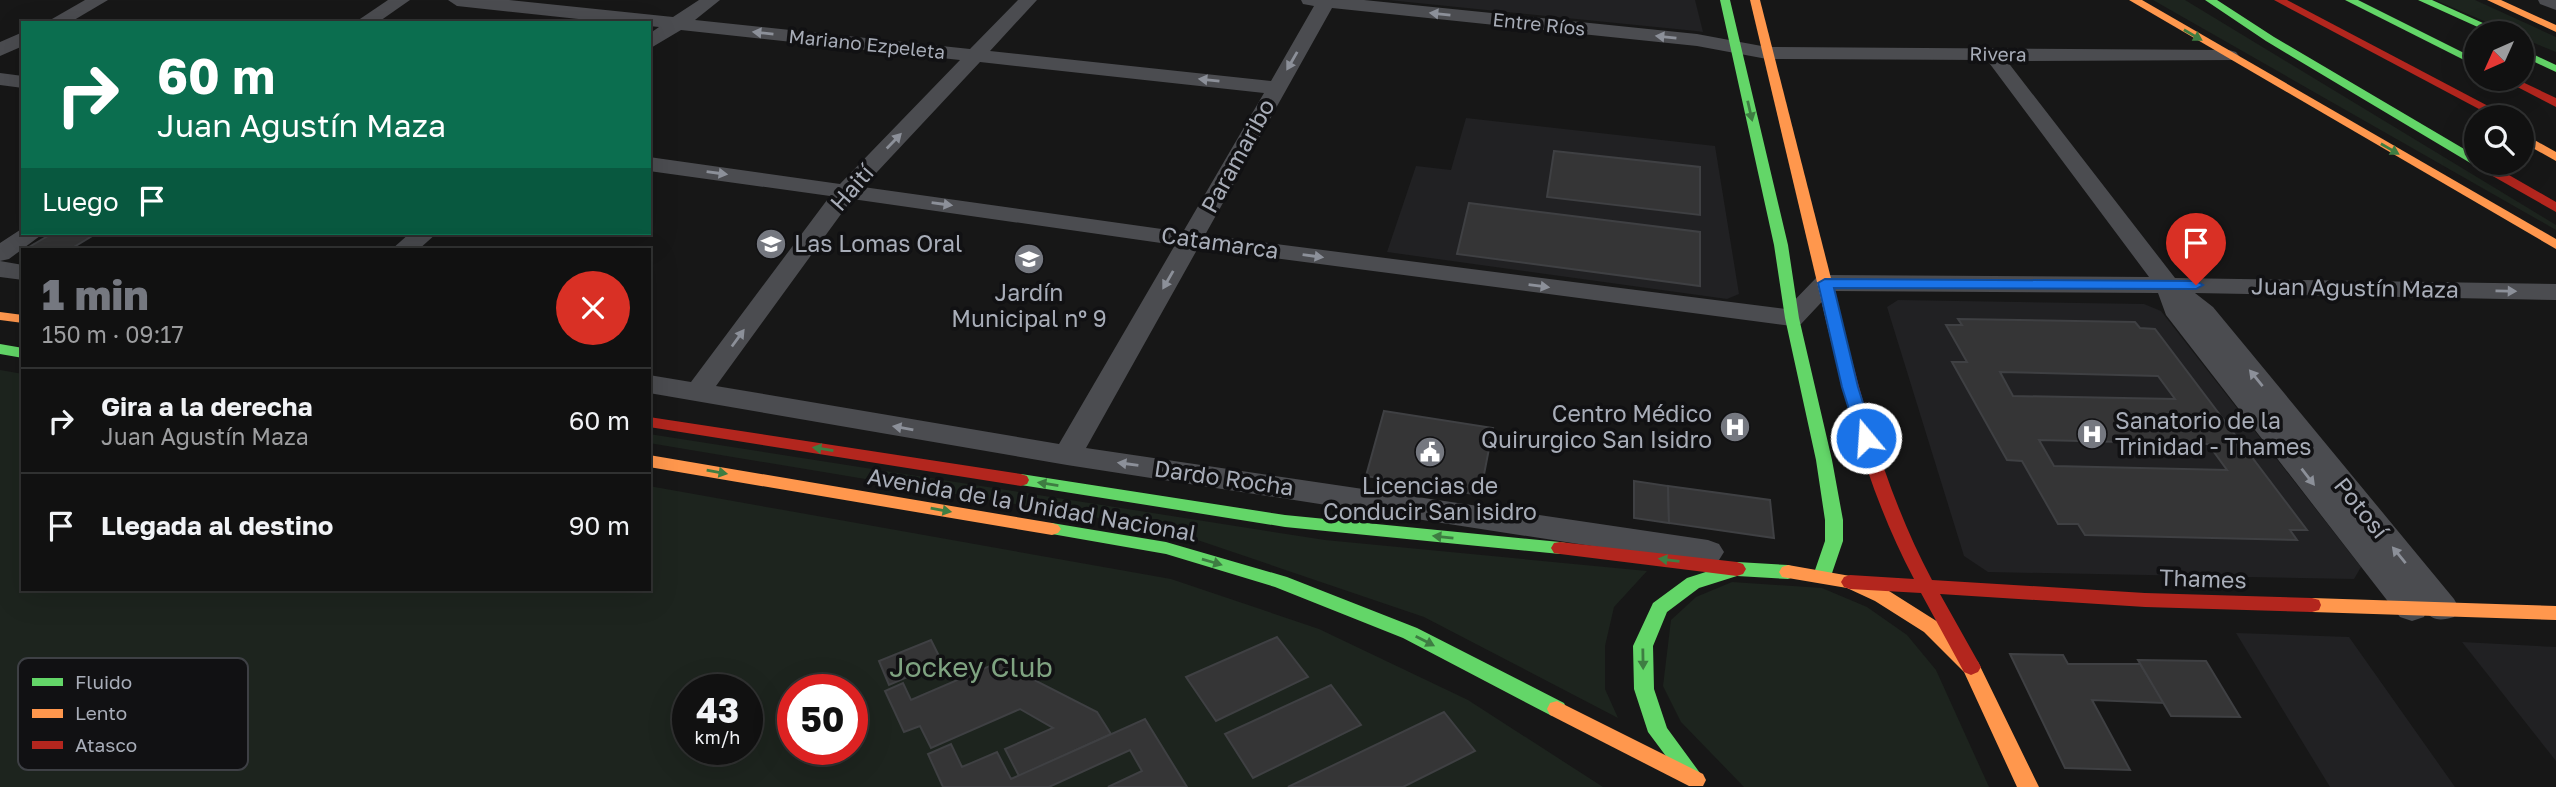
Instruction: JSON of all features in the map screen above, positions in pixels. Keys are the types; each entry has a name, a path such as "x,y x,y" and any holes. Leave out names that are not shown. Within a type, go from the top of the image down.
{"main road":[{"path":"1725,0 1781,245 1792,318 1824,460 1834,520 1834,541 1810,574"},
{"path":"1755,0 1850,387 1882,488 1905,544 1971,667 2028,787"},
{"path":"2134,0 2556,245"},
{"path":"2210,0 2270,39 2464,154"},
{"path":"2218,0 2440,120"},
{"path":"2279,0 2480,105"},
{"path":"2350,0 2464,56"},
{"path":"2412,0 2464,25"},
{"path":"2423,0 2472,21"},
{"path":"2492,0 2556,29"},
{"path":"2368,47 2467,105"},
{"path":"2534,47 2556,57"},
{"path":"2534,58 2556,69"},
{"path":"2534,87 2556,97"},
{"path":"2532,91 2556,103"},
{"path":"2534,133 2556,145"},
{"path":"2534,144 2556,157"},
{"path":"2500,175 2556,208"},
{"path":"0,316 21,319"},
{"path":"0,349 21,353"},
{"name":"Avenida de la Unidad Nacional","path":"651,422 1285,521 1620,554 1737,569 1810,574 1850,582"},
{"name":"Avenida de la Unidad Nacional","path":"651,461 1166,548 1268,578 1410,633 1700,784"},
{"path":"1700,784 1658,732 1644,689 1643,646 1660,608 1693,583 1737,569"},
{"path":"1850,582 1882,596 1931,627 1971,667"},
{"name":"Thames","path":"1850,582 2132,600 2556,613"}],"street":[{"path":"58,21 99,0"},
{"path":"366,21 401,0"},
{"name":"Mariano Ezpeleta","path":"457,0 1277,88"},
{"path":"651,42 711,0"},
{"name":"Haití","path":"697,393 847,190 1028,0"},
{"path":"2547,0 2556,4"},
{"name":"Entre Ríos","path":"1318,1 1734,45 1767,53"},
{"name":"Paramaribo","path":"1067,455 1277,88 1318,1"},
{"path":"0,50 21,39"},
{"name":"Rivera","path":"1767,53 2229,56"},
{"name":"Potosí","path":"1992,54 2168,285 2204,313 2442,608"},
{"path":"0,79 21,82"},
{"name":"Catamarca","path":"651,164 1191,240 1792,318"},
{"path":"0,254 29,235"},
{"path":"406,248 422,235"},
{"path":"0,270 21,274"},
{"path":"1792,318 1825,283"},
{"name":"Juan Agustín Maza","path":"1825,283 2168,285 2556,292"},
{"name":"Potosí","path":"2168,285 2175,309 2412,608"},
{"name":"Dardo Rocha","path":"651,384 1067,455 1689,547 1810,574"}],"shaded area":[{"path":"1388,0 1695,0 1703,32 1696,31"},
{"path":"1466,118 1715,146 1739,294 1727,299 1387,252 1416,166 1451,170"},
{"name":"Sanatorio de la Trinidad - Thames","path":"1898,300 2144,304 2161,311 2361,567 2354,579 1988,572 1964,556 1887,307"},
{"path":"2236,633 2349,637 2455,787 2330,787"},
{"path":"2462,642 2556,647 2556,761"}],"green space":[{"path":"2153,0 2185,0 2464,169 2464,175 2474,175 2556,225 2556,230"},
{"path":"2435,0 2475,0 2521,21 2484,21"},
{"path":"2534,27 2556,37 2556,52 2534,43"},
{"name":"Jockey Club","path":"0,370 21,374 21,591 651,591 651,486 1171,579 1319,629 1468,700 1603,787 0,787"},
{"path":"651,434 1325,540 1647,571 1614,607 1605,646 1605,689 1618,718 1424,617 1165,529 651,443"},
{"path":"1732,582 1822,588 1867,607 1907,635 1936,670 1989,787 1744,787 1681,722 1663,686 1671,620 1696,597"}],"building":[{"path":"1554,151 1700,167 1700,215 1547,197"},
{"path":"1469,203 1700,232 1700,286 1457,254"},
{"path":"50,235 94,235 72,248 27,248"},
{"path":"1958,319 2135,322 2140,328 2155,329 2307,530 2290,530 2297,540 2085,535 2078,524 2058,524 2022,461 2007,460 1952,362 1967,362 1946,325 1962,325","holes":["2000,372 2158,376 2175,399 2013,396","2039,440 2208,444 2227,470 2054,466"]},
{"name":"Licencias de Conducir San isidro","path":"1384,411 1493,428 1480,495 1366,476"},
{"path":"1634,481 1668,486 1669,523 1634,518"},
{"path":"1668,486 1770,500 1774,538 1669,523"},
{"path":"1277,637 1308,677 1216,721 1186,677"},
{"path":"931,640 942,662 889,685 879,661"},
{"path":"2010,654 2063,655 2068,664 2140,664 2164,703 2092,700 2130,770 2065,768"},
{"path":"2138,660 2206,661 2240,717 2171,716"},
{"path":"999,662 1097,712 1111,734 1019,776 1005,749 1053,728 1020,709 931,748 920,726 904,732 885,691 903,683 911,700"},
{"path":"1331,685 1361,725 1253,778 1225,734"},
{"path":"1444,712 1475,751 1403,787 1288,787"},
{"path":"1145,719 1187,787 1108,787 1142,771 1130,750 1049,787 943,787 928,754 951,744 962,767 997,752 1011,779"}],"traffic: fast":[{"path":"1725,0 1781,245 1792,318 1824,460 1834,520 1834,541 1822,576"},
{"path":"2210,0 2270,39 2464,154"},
{"path":"2350,0 2464,57"},
{"path":"2423,0 2472,21"},
{"path":"2534,58 2556,69"},
{"path":"0,349 21,353"},
{"path":"1021,480 1285,521 1560,548"},
{"path":"1052,529 1166,548 1281,582 1410,633 1557,709"},
{"path":"1690,773 1658,732 1644,689 1643,646 1660,608 1693,583 1737,569 1788,572"}],"traffic: slow":[{"path":"1755,0 1839,341"},
{"path":"2134,0 2556,245"},
{"path":"2492,0 2556,29"},
{"path":"2534,144 2556,157"},
{"path":"0,316 21,319"},
{"path":"651,461 1052,529"},
{"path":"1788,572 1850,582 1882,596 1931,627 1971,667 2028,787"},
{"path":"2312,605 2556,613"},
{"path":"1557,709 1696,780"}],"traffic: jam":[{"path":"2279,0 2480,105"},
{"path":"2532,91 2556,103"},
{"path":"2500,175 2556,208"},
{"path":"1839,341 1867,444 1894,520 1971,667"},
{"path":"651,422 1021,480"},
{"path":"1560,548 1737,569"},
{"path":"1850,582 2145,600 2312,605"}],"place":[{"name":"Las Lomas Oral","path":"771,244"},
{"name":"Jardín Municipal nº 9","path":"1029,259"},
{"name":"Centro Médico Quirurgico San Isidro","path":"1735,427"},
{"name":"Sanatorio de la Trinidad - Thames","path":"2092,434"},
{"name":"Licencias de Conducir San isidro","path":"1430,452"}],"route":[{"path":"1866,438 1850,387 1825,283 2196,285"}]}
